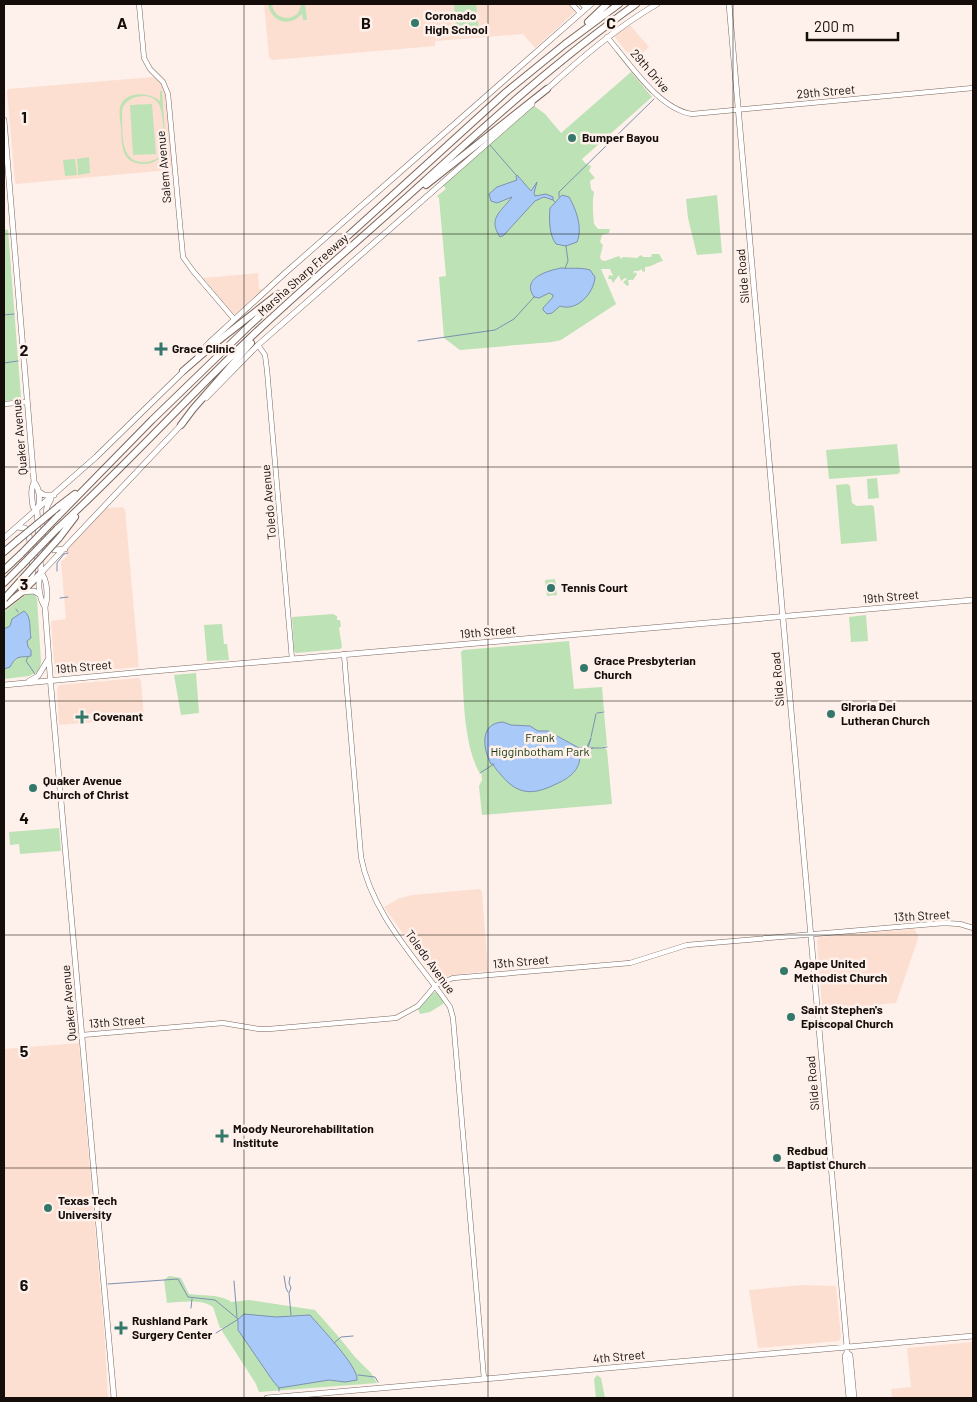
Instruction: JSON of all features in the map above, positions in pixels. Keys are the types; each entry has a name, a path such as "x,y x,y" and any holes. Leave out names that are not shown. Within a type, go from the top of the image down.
{"highway":[{"path":"565,44 607,4"},
{"name":"Marsha Sharp Freeway","path":"4,570 190,383 318,263 506,92 565,44 619,4"},
{"name":"Marsha Sharp Freeway","path":"4,583 245,343 297,295 516,97 572,50 636,4"},
{"path":"408,196 417,192 548,89"},
{"path":"184,371 318,263"},
{"path":"181,425 222,375 248,346 286,310 297,295"},
{"path":"4,552 96,477"},
{"path":"4,599 59,538 88,500"},
{"path":"4,606 22,592 41,573"}],"main road":[{"name":"Marsha Sharp Freeway","path":"4,538 116,437 234,319 580,13 584,6 591,4"},
{"name":"Marsha Sharp Freeway","path":"41,573 258,345 607,37 632,18 657,4"},
{"name":"Slide Road","path":"728,4 847,1350 845,1356 849,1398"},
{"name":"Quaker Avenue","path":"4,120 34,482 31,488 33,507 37,510"},
{"name":"Quaker Avenue","path":"34,482 38,487 40,505 37,510 41,573 39,578 41,601 45,607"},
{"path":"38,490 44,495 54,494"},
{"path":"54,494 46,510 49,544 54,550 65,549"},
{"path":"17,527 24,527 29,534 33,572 31,579 22,592"},
{"name":"Quaker Avenue","path":"41,573 45,577 49,658 114,1398"},
{"path":"22,592 34,591 40,595"},
{"name":"19th Street","path":"4,685 973,600"},
{"path":"25,683 38,676 49,658"},
{"name":"4th Street","path":"267,1398 847,1350 973,1336"},
{"name":"Slide Road","path":"847,1350 850,1355 854,1398"}],"street":[{"name":"Salem Avenue","path":"139,4 144,58 150,69 163,82 168,94 184,257 193,271 234,319"},
{"path":"572,4 580,13"},
{"name":"29th Drive","path":"607,37 661,99 682,112"},
{"name":"29th Street","path":"682,112 702,114 973,88"},
{"name":"Toledo Avenue","path":"258,345 265,355 267,370 292,659"},
{"path":"4,404 27,402"},
{"name":"Toledo Avenue","path":"344,654 363,866 369,887 380,910 450,1007 453,1018 484,1379"},
{"name":"13th Street","path":"82,1035 223,1023 269,1029 396,1018 418,1006 435,986 447,979 453,978 636,962 687,945 944,923 960,924 973,928"}],"shaded area":[{"name":"Coronado High School","path":"264,4 571,4 576,11 535,48 523,34 435,41 435,46 272,60 269,57"},
{"path":"629,24 649,47 634,61 614,36"},
{"path":"154,77 163,86 166,95 172,167 169,170 16,184 8,89"},
{"path":"258,273 259,289 265,289 236,314 233,313 203,278"},
{"path":"122,507 125,509 139,667 55,674 51,621 66,619 61,562 67,556 67,550 106,508"},
{"path":"139,678 141,681 144,718 59,725 57,689 59,685"},
{"path":"480,889 482,892 488,971 448,976 436,980 384,907 400,898 412,895"},
{"path":"914,929 918,939 896,1003 850,1007 838,1005 822,1007 817,941 819,937"},
{"name":"Texas Tech University","path":"79,1043 108,1398 4,1398 4,1049"},
{"path":"804,1285 836,1286 841,1337 839,1341 758,1348 749,1290"},
{"path":"973,1342 973,1398 892,1398 891,1389 911,1387 907,1348"}],"green space":[{"path":"268,4 272,4 277,14 288,18 299,12 301,4 305,4 307,20 303,20 302,14 292,21 281,21 273,15"},
{"path":"454,4 476,4 479,31 456,33"},
{"path":"631,72 652,97 582,159 591,166 589,171 595,178 590,181 591,189 594,192 594,224 598,229 610,229 609,233 602,235 600,242 603,245 601,260 605,261 619,256 621,259 623,257 637,258 641,255 643,257 651,257 652,254 659,254 663,261 645,267 645,272 642,269 634,271 633,274 635,272 637,274 633,280 628,280 629,285 627,286 623,282 627,279 625,278 621,281 619,275 613,283 611,279 608,279 609,275 613,276 610,269 601,269 616,304 561,340 460,350 444,338 439,277 446,276 439,198 437,196 446,189 443,185 533,105 545,114 561,133"},
{"path":"160,91 162,91 167,164 165,164 164,154 158,160 150,163 144,164 130,161 126,157 122,146 120,107 123,101 132,95 144,94 160,101","holes":["145,96 152,98 160,106 164,127 163,152 156,159 147,162 131,158 127,152 124,145 122,111 130,99"]},
{"path":"152,104 156,154 133,155 130,105"},
{"path":"89,157 90,173 78,175 77,159"},
{"path":"75,159 77,175 65,176 63,160"},
{"path":"717,195 722,253 697,255 688,218 686,199"},
{"path":"4,229 8,230 21,398 4,401"},
{"path":"897,444 900,472 898,474 829,479 826,450"},
{"path":"877,478 879,498 868,499 867,479"},
{"path":"848,484 850,486 852,503 857,506 872,505 874,507 877,541 841,544 836,485"},
{"name":"Tennis Court","path":"555,579 557,595 547,596 545,580"},
{"path":"33,592 37,599 41,662 39,671 29,676 4,679 4,612 28,593"},
{"path":"333,614 337,616 337,620 340,620 341,626 339,628 342,647 340,649 296,653 294,651 292,617"},
{"path":"866,615 868,641 851,642 849,617"},
{"path":"222,624 224,644 227,644 229,660 207,661 204,625"},
{"name":"Frank Higginbotham Park","path":"569,641 574,689 602,687 604,711 601,712 604,713 607,745 604,747 607,750 612,804 482,815 479,786 482,780 481,772 479,772 473,759 469,745 461,652 463,650"},
{"path":"196,673 199,713 181,715 174,675"},
{"path":"59,828 60,851 20,854 19,844 10,845 9,832"},
{"path":"434,992 444,1002 443,1004 430,1012 420,1014 418,1009"},
{"path":"169,1276 181,1278 189,1294 217,1296 231,1302 249,1300 315,1310 371,1373 377,1383 259,1392 256,1384 222,1331 223,1328 220,1328 213,1307 197,1302 167,1303 164,1280"},
{"path":"597,1375 601,1378 605,1398 596,1398 594,1379"}],"water":[{"path":"517,175 531,191 537,182 535,196 546,194 553,197 553,200 544,197 535,201 500,237 496,230 495,220 512,197 497,203 491,201 489,194 497,187 517,180"},
{"path":"562,195 569,197 579,225 577,242 566,246 556,244 552,236 550,222 550,208"},
{"path":"561,268 590,270 595,277 594,283 588,295 578,304 566,307 560,306 552,313 547,314 543,308 553,295 549,293 539,298 534,297 531,285 533,280 543,273"},
{"path":"24,611 29,620 31,638 27,641 28,647 31,650 31,656 17,658 10,667 4,669 4,629 10,626 12,619"},
{"path":"503,722 511,725 530,726 538,731 548,731 579,748 587,747 591,738 588,748 593,748 580,753 579,764 573,773 565,779 533,792 520,790 508,782 491,764 486,751 485,738 487,732 495,723"},
{"path":"244,1314 276,1317 310,1315 346,1357 356,1374 357,1380 345,1382 329,1380 279,1388 238,1330 237,1320"}],"waterway":[{"path":"559,197 559,192 654,99"},
{"path":"490,145 516,175"},
{"path":"565,268 568,261 566,246"},
{"path":"418,341 495,330 514,319 534,297"},
{"path":"4,315 14,314"},
{"path":"4,363 18,361"},
{"path":"57,571 57,563 64,554 68,553"},
{"path":"60,598 68,597"},
{"path":"28,657 26,661 35,674"},
{"path":"597,713 604,712"},
{"path":"591,737 596,714"},
{"path":"602,748 607,747"},
{"path":"593,748 601,748"},
{"path":"480,773 494,764"},
{"path":"284,1276 288,1292"},
{"path":"290,1277 291,1315"},
{"path":"108,1284 178,1279 188,1297 215,1300 238,1319"},
{"path":"234,1281 237,1317"},
{"path":"191,1308 192,1299"},
{"path":"216,1333 237,1320"},
{"path":"334,1343 341,1337 353,1336"},
{"path":"358,1375 375,1377 378,1382"}],"place":[{"name":"Coronado High School","path":"415,23"},
{"name":"Bumper Bayou","path":"572,138"},
{"name":"Grace Clinic","path":"161,349"},
{"name":"Tennis Court","path":"551,588"},
{"name":"Grace Presbyterian Church","path":"584,668"},
{"name":"Glroria Dei Lutheran Church","path":"831,714"},
{"name":"Covenant","path":"82,717"},
{"name":"Quaker Avenue Church of Christ","path":"33,788"},
{"name":"Agape United Methodist Church","path":"784,971"},
{"name":"Saint Stephen's Episcopal Church","path":"791,1017"},
{"name":"Moody Neurorehabilitation Institute","path":"222,1136"},
{"name":"Redbud Baptist Church","path":"777,1158"},
{"name":"Texas Tech University","path":"48,1208"},
{"name":"Rushland Park Surgery Center","path":"121,1328"}]}
